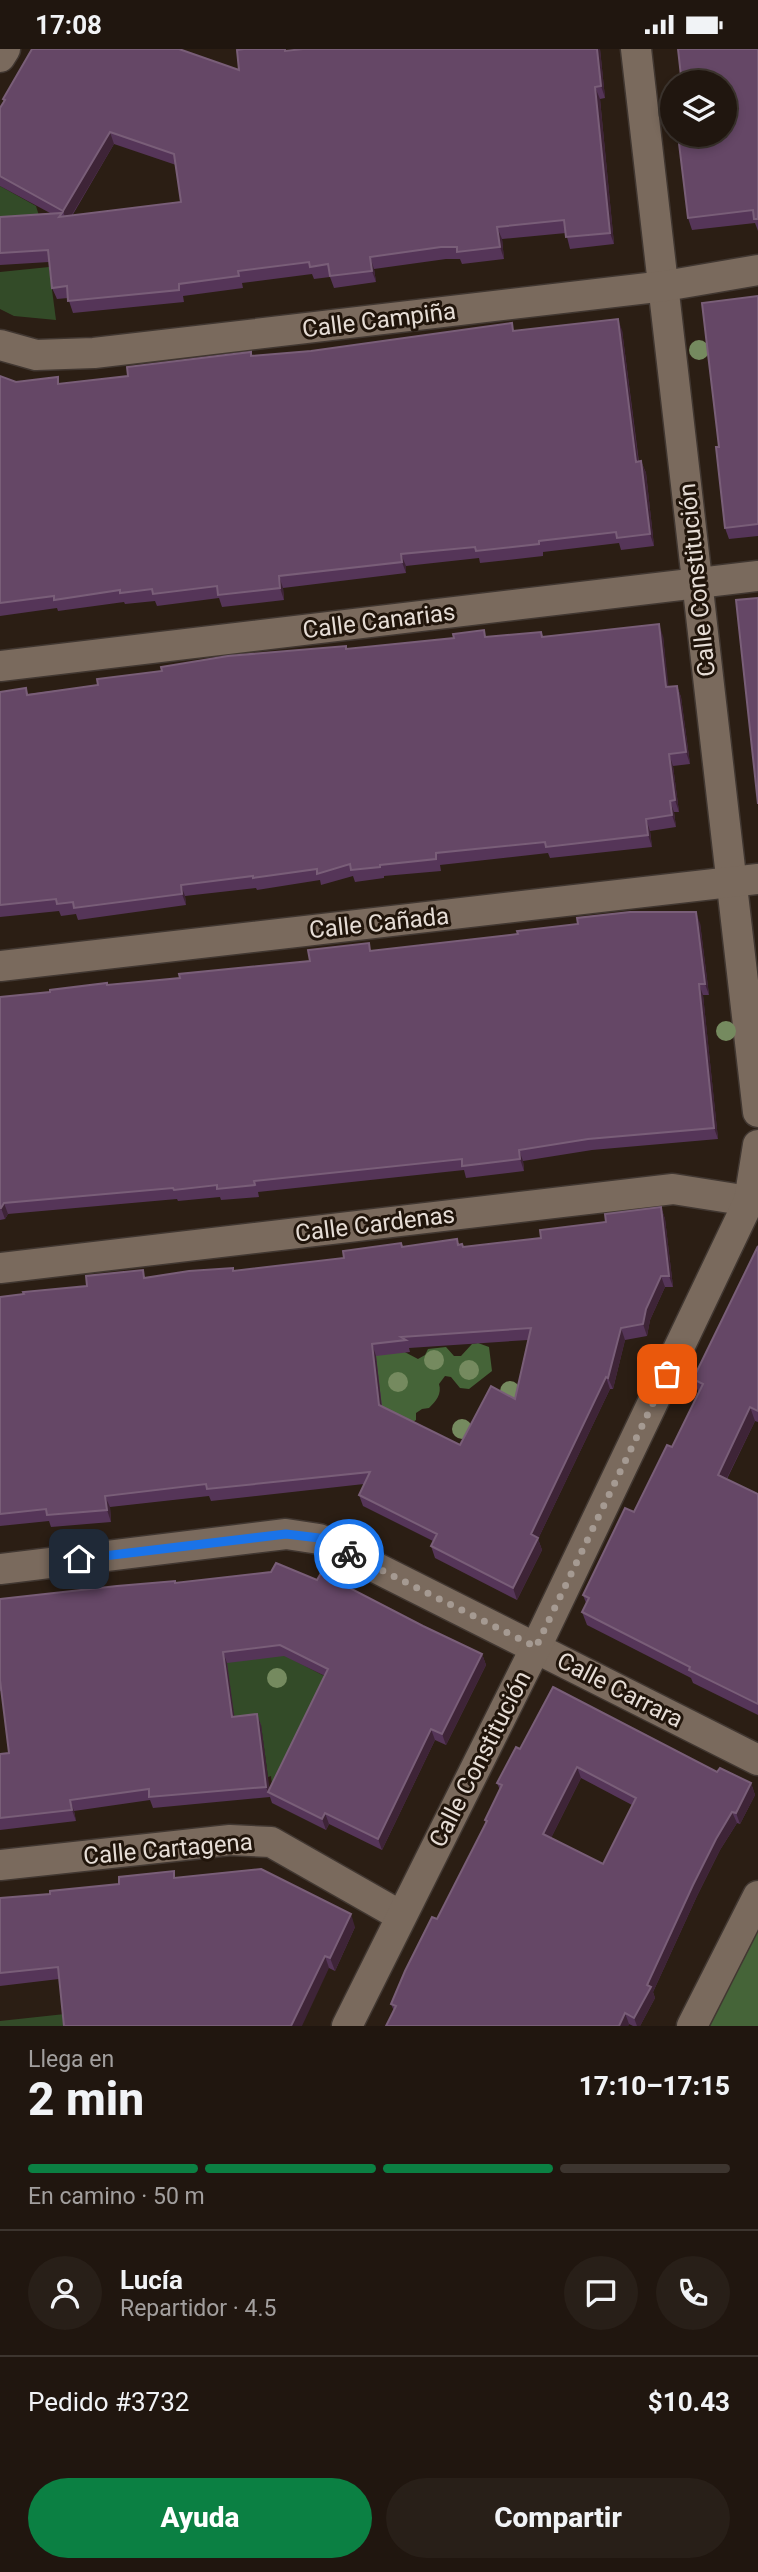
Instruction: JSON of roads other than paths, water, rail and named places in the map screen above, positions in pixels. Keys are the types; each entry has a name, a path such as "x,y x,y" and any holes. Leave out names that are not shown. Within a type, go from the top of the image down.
{"street":[{"path":"0,57 5,49"},
{"name":"Calle Constitución","path":"636,49 697,583 745,881 758,1112"},
{"name":"Calle Campiña","path":"0,345 36,355 94,353 665,286 758,270"},
{"name":"Calle Canarias","path":"0,666 758,576"},
{"name":"Calle Cañada","path":"0,966 745,881"},
{"name":"Calle Constitución","path":"347,2026 536,1647 749,1201 758,1145"},
{"name":"Calle Cardenas","path":"0,1268 673,1188 749,1201"},
{"name":"Calle Carrara","path":"0,1569 264,1536 303,1535 319,1538 758,1760"},
{"name":"Calle Cartagena","path":"0,1865 230,1840 271,1842 401,1916"},
{"path":"692,2026 758,1896"}]}
